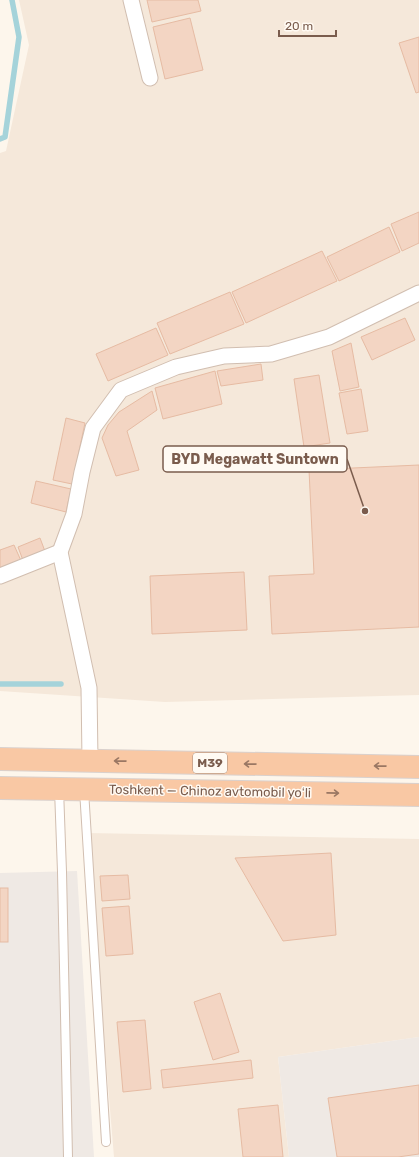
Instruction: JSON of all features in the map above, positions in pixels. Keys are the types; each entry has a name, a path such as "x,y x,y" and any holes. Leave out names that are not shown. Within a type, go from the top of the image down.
{"highway":[{"name":"M39","path":"0,758 419,767"},
{"name":"Toshkent — Chinoz avtomobil yoʻli","path":"0,788 419,795"}],"street":[{"path":"131,0 150,78"},
{"path":"90,760 89,688 60,552 74,514 82,472 93,428 121,390 176,367 224,356 271,354 329,337 419,293"},
{"path":"0,576 60,552"}],"lane":[{"path":"59,789 68,1157"},
{"path":"84,789 106,1142"}],"shaded area":[{"path":"19,0 419,0 419,695 165,702 0,691 0,153 6,151 29,45"},
{"path":"87,833 419,839 419,1037 278,1057 289,1157 114,1157"},
{"path":"77,871 94,1157 0,1157 0,873"},
{"path":"419,1037 419,1157 289,1157 278,1057"}],"building":[{"path":"147,0 198,0 201,11 152,22"},
{"path":"190,18 203,70 165,79 153,27"},
{"path":"419,37 419,92 416,93 399,43"},
{"path":"419,212 419,243 402,251 391,224"},
{"path":"389,227 400,252 339,281 327,257"},
{"path":"322,251 337,281 246,323 232,292"},
{"path":"230,292 244,324 170,354 157,323"},
{"path":"405,318 415,340 372,360 361,337"},
{"path":"156,328 168,355 108,381 96,354"},
{"path":"351,343 359,387 340,391 332,351"},
{"path":"261,364 263,380 221,386 217,371"},
{"path":"215,371 222,404 163,419 155,388"},
{"path":"319,375 330,443 304,447 294,379"},
{"path":"361,389 368,431 347,434 339,393"},
{"path":"152,391 157,410 127,431 139,470 116,476 102,438 108,425 119,412"},
{"path":"66,418 85,423 72,484 53,480"},
{"path":"419,465 419,627 272,634 269,576 314,574 309,470"},
{"path":"36,481 71,489 66,512 31,503"},
{"path":"40,538 46,554 24,563 18,547"},
{"path":"14,545 22,563 0,572 0,550"},
{"path":"244,572 247,630 152,634 150,576"},
{"path":"331,853 336,935 283,941 235,858"},
{"path":"128,875 130,899 102,901 100,876"},
{"path":"0,888 8,888 8,942 0,942"},
{"path":"129,906 133,954 106,956 102,908"},
{"path":"220,993 239,1052 213,1060 194,1002"},
{"path":"145,1020 151,1089 123,1092 117,1022"},
{"path":"251,1060 253,1078 163,1088 161,1070"},
{"path":"419,1085 419,1154 398,1157 337,1157 328,1098"},
{"path":"278,1105 283,1157 243,1157 238,1109"}],"waterway":[{"path":"0,139 5,137 19,37 12,0"},
{"path":"0,684 61,684"}],"place":[{"name":"BYD Megawatt Suntown","path":"365,511"}]}
